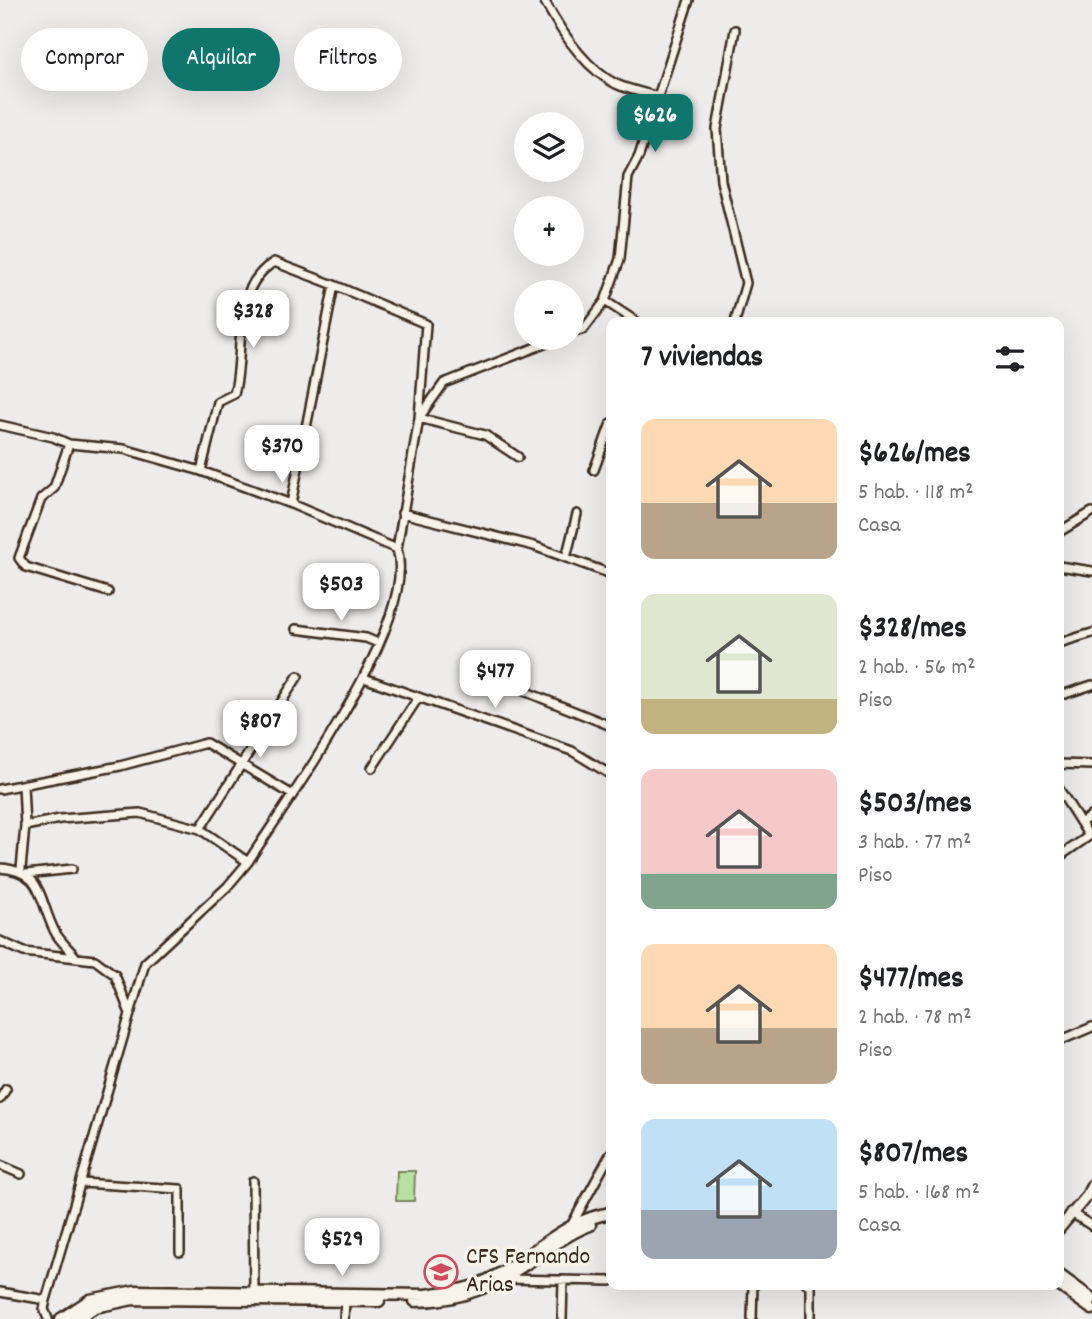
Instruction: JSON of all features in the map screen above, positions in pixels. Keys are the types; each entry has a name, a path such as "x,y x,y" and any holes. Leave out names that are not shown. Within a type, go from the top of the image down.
{"main road":[{"path":"61,1319 79,1305 110,1294 426,1294 459,1290 496,1275 571,1226 606,1215"},
{"path":"76,1319 95,1307 134,1299 448,1300 485,1290 566,1236 606,1222"},
{"path":"1064,1279 1092,1299"},
{"path":"1064,1289 1092,1309"}],"street":[{"path":"544,0 555,21 586,61 615,83 659,97"},
{"path":"584,329 606,301 620,260 628,177 639,156 689,0"},
{"path":"735,30 717,129 721,181 746,283 736,317"},
{"path":"48,1319 44,1309 46,1300 145,963 227,887 248,862 364,678 398,595 402,565 397,549 419,418 426,324 274,262 265,267 245,304 238,336 239,376 234,394 218,402 201,471"},
{"path":"291,504 334,285"},
{"path":"606,301 630,317"},
{"path":"419,418 444,383 529,350"},
{"path":"419,418 485,435 518,457"},
{"path":"0,425 53,437 69,444 124,449 201,471 291,504 397,549"},
{"path":"594,470 606,437"},
{"path":"69,444 54,488 41,499 19,558 26,567 108,592"},
{"path":"1064,528 1092,512"},
{"path":"402,513 566,558 606,572"},
{"path":"566,558 578,514"},
{"path":"1064,567 1092,571"},
{"path":"296,629 366,638 378,643"},
{"path":"1064,641 1092,633"},
{"path":"200,829 298,676"},
{"path":"364,678 572,751 606,772"},
{"path":"509,685 606,724"},
{"path":"1065,694 1092,685"},
{"path":"372,768 418,698"},
{"path":"0,789 120,766 206,743 291,794"},
{"path":"1064,764 1092,765"},
{"path":"23,785 26,826 23,871"},
{"path":"1064,796 1090,836 1064,853"},
{"path":"26,826 60,819 140,813 200,829 248,862"},
{"path":"1082,822 1092,815"},
{"path":"0,868 23,871 72,869"},
{"path":"23,871 34,881 55,933 76,956"},
{"path":"0,941 24,951 95,960 115,975 129,1012"},
{"path":"1064,1039 1092,1027"},
{"path":"0,1099 6,1089"},
{"path":"571,1226 606,1162"},
{"path":"0,1165 21,1174"},
{"path":"253,1181 254,1293"},
{"path":"81,1183 180,1189 180,1252"},
{"path":"1064,1221 1070,1212 1089,1198 1092,1185"},
{"path":"1070,1212 1092,1226"},
{"path":"505,1279 606,1281"},
{"path":"562,1319 563,1281"},
{"path":"752,1319 753,1290"},
{"path":"811,1290 811,1319"},
{"path":"0,1292 46,1300"},
{"path":"344,1319 345,1300"}],"green space":[{"path":"397,1171 415,1171 414,1201 396,1201"}],"place":[{"name":"CFS Fernando Arias","path":"441,1272"}]}
